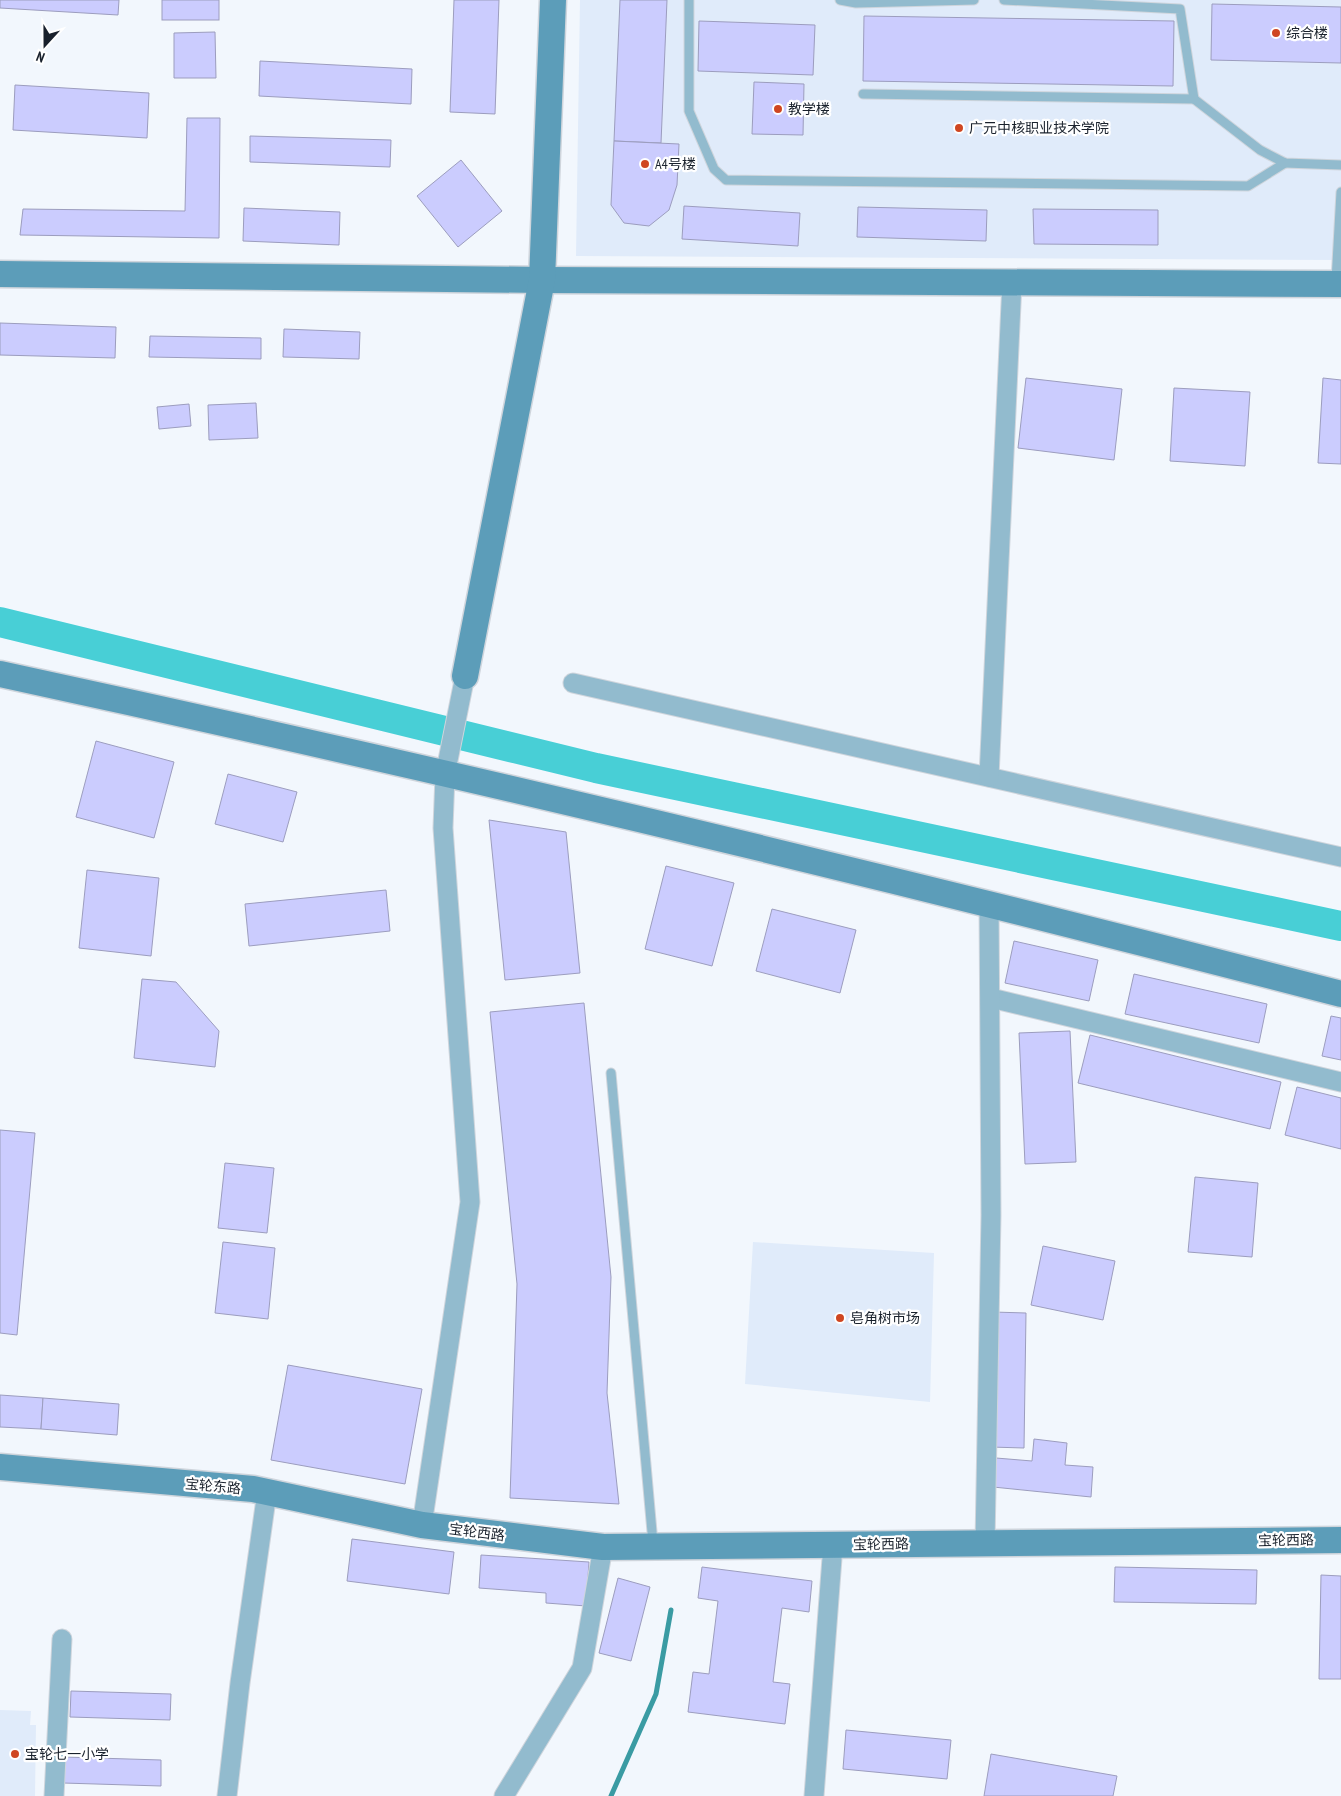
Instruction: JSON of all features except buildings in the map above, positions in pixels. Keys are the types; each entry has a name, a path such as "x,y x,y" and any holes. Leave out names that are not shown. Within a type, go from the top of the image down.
{"street":[{"path":"422,1525 470,1202 443,828 447,764 466,676 542,280 553,0"},
{"path":"0,274 542,280 1338,284"},
{"path":"989,777 1012,282"},
{"path":"0,674 447,764 1341,994"},
{"path":"572,682 1341,858"},
{"path":"985,1543 991,1215 989,903"},
{"path":"991,998 1341,1082"},
{"name":"宝轮东路","path":"0,1467 253,1489 422,1525"},
{"path":"227,1796 240,1684 267,1492"},
{"name":"宝轮西路","path":"422,1525 603,1547 1341,1540"},
{"path":"814,1796 833,1545"},
{"path":"504,1796 582,1668 603,1547"},
{"path":"54,1796 62,1640"}],"lane":[{"path":"689,0 689,111 714,169 726,180 1248,186 1285,162"},
{"path":"840,0 856,3 974,0"},
{"path":"1004,0 1180,9 1194,99"},
{"path":"863,94 1194,99 1260,150 1285,162 1341,165"},
{"path":"1338,284 1341,192"},
{"path":"611,1073 653,1546"}],"shaded area":[{"name":"广元中核职业技术学院","path":"580,0 1341,0 1341,260 576,256"},
{"name":"皂角树市场","path":"753,1242 934,1253 930,1402 745,1384"},
{"name":"宝轮七一小学","path":"0,1710 31,1711 30,1725 36,1725 35,1796 0,1796"}],"waterway":[{"path":"0,622 596,768 1341,926"},
{"path":"611,1796 656,1694 671,1610"}],"place":[{"name":"综合楼","path":"1276,33"},
{"name":"教学楼","path":"778,109"},
{"name":"广元中核职业技术学院","path":"959,128"},
{"name":"A4号楼","path":"645,164"},
{"name":"皂角树市场","path":"840,1318"},
{"name":"宝轮七一小学","path":"15,1754"}]}
